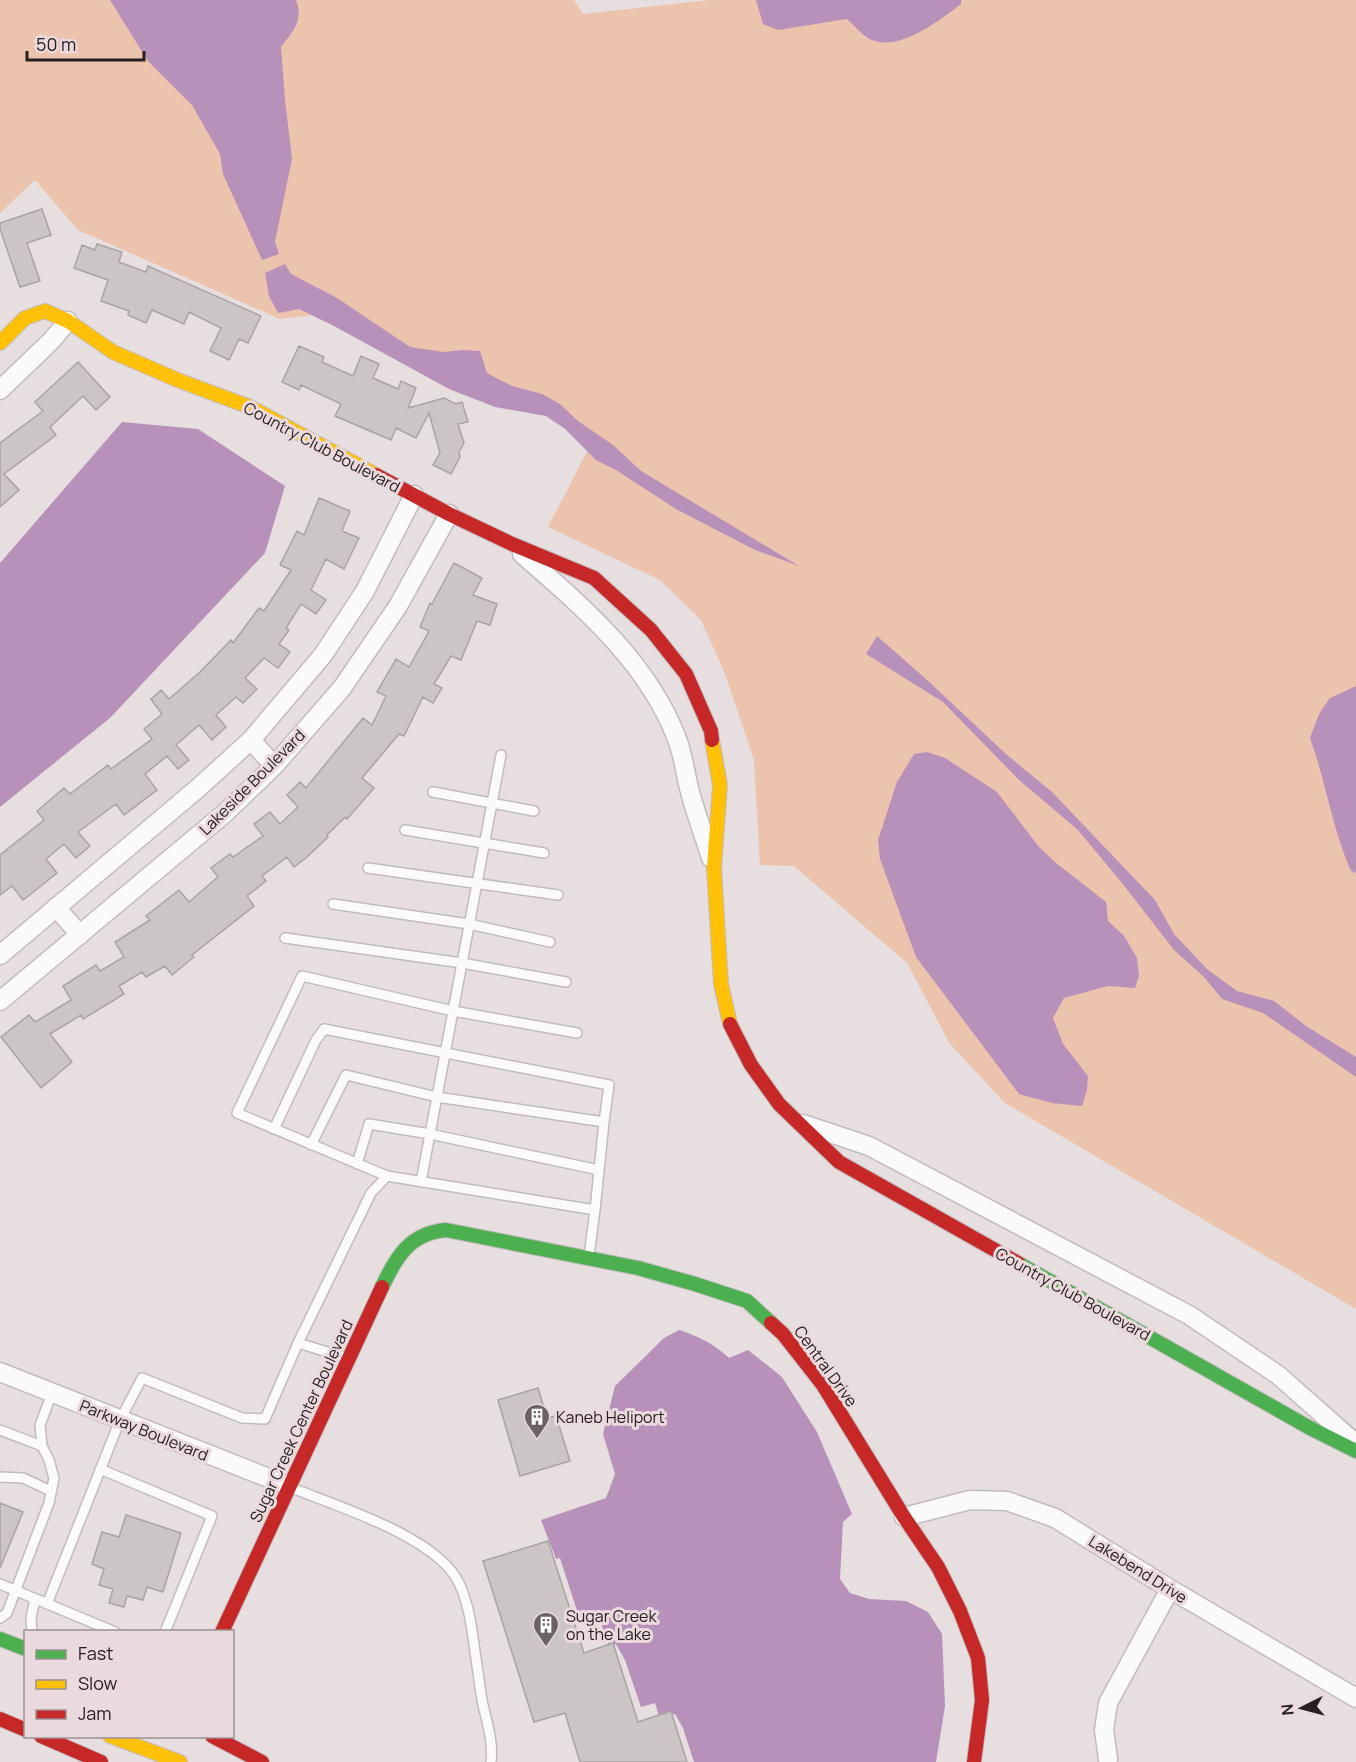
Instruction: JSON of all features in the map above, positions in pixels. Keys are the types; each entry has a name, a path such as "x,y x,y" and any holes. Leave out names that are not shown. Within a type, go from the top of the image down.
{"main road":[{"name":"Country Club Boulevard","path":"0,343 25,318 45,310 68,321 113,352 180,381 250,407 449,514 512,544 594,578 651,630 686,674 711,731 720,785 714,868 721,984 730,1023 751,1065 780,1104 839,1162 1299,1422 1356,1451"},
{"name":"Central Drive","path":"422,1234 435,1230 447,1230 638,1268 747,1301 783,1334 822,1385 938,1567 960,1611 978,1658 982,1700 974,1762"},
{"name":"Sugar Creek Center Boulevard","path":"223,1630 390,1271 410,1243 422,1234"},
{"path":"0,1639 24,1648"},
{"path":"3,1713 24,1729"},
{"path":"43,1738 101,1762"},
{"path":"113,1738 180,1762"},
{"path":"214,1738 262,1762"}],"street":[{"path":"0,390 51,341 68,321"},
{"name":"Lakeside Boulevard","path":"0,955 197,789 251,740 323,655 359,600 414,495"},
{"name":"Lakeside Boulevard","path":"0,1001 225,813 274,765 342,688 398,606 449,514"},
{"name":"Country Club Boulevard","path":"512,544 571,596 622,648 653,691 677,740 689,790 714,868"},
{"path":"251,740 274,765"},
{"path":"56,907 80,935"},
{"name":"Country Club Boulevard","path":"800,1123 869,1146 1189,1315 1278,1375 1356,1444"},
{"name":"Parkway Boulevard","path":"0,1372 289,1486"},
{"name":"Lakebend Drive","path":"904,1517 970,1500 1006,1501 1054,1518 1356,1698"},
{"path":"1108,1759 1104,1730 1108,1703 1170,1589"}],"lane":[{"path":"421,1182 501,756"},
{"path":"433,792 534,811"},
{"path":"405,830 544,853"},
{"path":"368,868 558,895"},
{"path":"333,904 469,924 549,942"},
{"path":"285,938 462,963 566,981"},
{"path":"577,1033 453,1011 302,976 237,1113 387,1176 595,1210"},
{"path":"274,1129 316,1040 324,1029 609,1085 589,1258"},
{"path":"311,1144 346,1075 437,1096 604,1122"},
{"path":"357,1164 369,1124 430,1134 599,1170"},
{"path":"47,1604 120,1420 142,1378 242,1418 265,1419 298,1343 371,1193 387,1176"},
{"path":"298,1343 349,1358"},
{"path":"0,1618 7,1613 49,1503 54,1478 42,1446 40,1425 52,1393"},
{"path":"0,1430 42,1446"},
{"path":"100,1469 212,1516 166,1630"},
{"path":"0,1477 23,1478 51,1491"},
{"path":"289,1486 404,1534 447,1565 459,1583 468,1610 484,1711 491,1737 491,1762"},
{"path":"0,1584 110,1630"},
{"path":"32,1630 31,1618 35,1599"}],"shaded area":[{"path":"0,0 574,0 583,14 710,0 1356,0 1356,1309 1005,1103 950,1044 907,963 794,866 760,865 754,760 725,674 701,620 660,580 548,527 592,442 543,405 323,314 280,319 78,230 35,180 0,213"},
{"path":"110,0 296,0 298,20 281,47 292,159 275,242 279,254 262,260 223,174 220,154 192,105 148,61"},
{"path":"756,0 961,0 961,4 917,33 904,39 879,42 865,36 847,19 778,30 763,24"},
{"path":"285,264 291,274 337,298 410,347 444,352 480,351 487,373 512,386 542,394 560,404 578,421 613,445 641,471 799,566 755,550 676,509 616,470 596,460 565,429 546,416 495,407 449,389 299,309 278,313 269,296 265,273"},
{"path":"122,422 198,429 285,486 265,553 110,718 0,807 0,563"},
{"path":"877,636 1007,755 1052,792 1155,900 1174,934 1207,969 1237,991 1274,1001 1306,1026 1356,1057 1356,1077 1263,1013 1222,999 1204,977 1174,950 1078,830 1019,780 943,702 866,654"},
{"path":"1356,686 1356,873 1351,871 1344,855 1310,738 1319,714 1330,698"},
{"path":"927,752 945,758 997,792 1039,847 1106,902 1108,921 1124,936 1137,958 1139,976 1135,988 1108,986 1064,998 1053,1018 1063,1044 1088,1076 1082,1106 1052,1103 1019,1094 916,957 880,859 878,840 897,782 914,754"},
{"path":"679,1330 706,1341 729,1358 748,1350 782,1377 817,1432 852,1514 843,1522 840,1579 850,1593 869,1599 906,1601 928,1612 942,1634 945,1706 936,1762 694,1762 683,1728 675,1714 660,1719 655,1703 641,1707 625,1660 616,1644 609,1647 598,1614 580,1620 560,1558 556,1559 541,1520 606,1498 615,1474 603,1434 615,1386 664,1338"}],"building":[{"path":"42,209 51,235 27,243 40,281 20,287 0,223"},
{"path":"97,244 122,252 119,262 146,272 148,266 261,316 248,343 239,339 229,360 210,351 221,328 189,312 184,324 152,310 146,323 128,315 129,311 101,301 108,280 74,268 82,245 95,250"},
{"path":"299,346 324,357 322,362 353,376 361,356 379,364 373,378 398,389 401,381 416,388 408,408 444,398 456,404 462,402 468,422 458,424 464,443 451,474 433,465 440,453 429,413 416,438 396,428 391,440 335,416 341,404 301,385 299,390 282,382"},
{"path":"78,362 110,397 96,410 83,396 50,427 56,435 4,474 19,490 0,507 0,443 43,411 35,402"},
{"path":"319,498 350,511 342,531 359,538 344,569 326,559 311,590 326,600 316,614 301,604 286,628 289,630 279,644 290,652 278,668 264,658 245,678 257,689 243,703 236,697 216,715 226,727 212,740 199,725 176,745 189,760 178,769 167,756 145,774 157,790 124,815 116,804 78,832 90,846 76,858 64,844 46,859 57,873 36,890 23,900 12,886 0,895 0,855 44,820 37,811 64,788 70,794 108,765 111,769 152,739 144,729 162,714 151,699 161,690 169,699 200,672 231,640 233,643 259,608 264,611 291,570 280,565 297,531 304,535"},
{"path":"454,563 482,578 473,595 497,604 490,625 477,621 461,660 451,656 434,684 442,688 433,703 423,697 404,736 399,734 362,778 374,788 347,819 345,817 307,857 294,867 287,857 262,876 266,881 247,896 254,906 192,955 194,957 172,975 165,966 146,977 142,972 119,986 124,994 83,1019 81,1015 50,1034 72,1062 41,1088 1,1037 29,1015 35,1022 71,1000 63,986 96,965 100,971 124,957 115,942 150,920 146,916 179,890 189,902 218,877 211,868 230,854 233,857 263,836 254,824 270,812 280,824 298,807 287,795 300,782 306,788 363,718 372,725 386,696 377,692 396,659 409,667 429,631 420,627 430,603 432,604"},
{"name":"Kaneb Heliport","path":"538,1388 547,1418 556,1416 570,1461 520,1476 498,1400"},
{"path":"0,1503 23,1512 0,1568"},
{"path":"126,1515 181,1533 163,1592 147,1587 143,1600 127,1596 124,1607 109,1603 113,1589 99,1585 104,1569 92,1564 102,1532 119,1537"},
{"name":"Sugar Creek on the Lake","path":"548,1541 584,1653 613,1643 638,1722 671,1711 687,1762 580,1762 565,1713 534,1722 483,1561"}],"traffic: fast":[{"path":"382,1287 406,1248 423,1236 446,1230 638,1268 695,1284 747,1301 771,1323"},
{"path":"1018,1263 1310,1428 1356,1451"},
{"path":"0,1639 24,1648"}],"traffic: slow":[{"path":"0,343 25,318 45,311 68,321 113,352 180,381 250,407 376,475"},
{"path":"712,740 720,785 714,868 721,984 730,1024"},
{"path":"115,1738 180,1762"}],"traffic: jam":[{"path":"376,475 512,544 594,578 651,630 686,674 711,731 712,740"},
{"path":"730,1024 751,1065 779,1104 839,1162 1018,1263"},
{"path":"223,1630 382,1287"},
{"path":"771,1323 783,1334 823,1385 904,1517 938,1567 960,1611 978,1658 982,1700 974,1762"},
{"path":"0,1719 24,1729"},
{"path":"46,1738 101,1762"},
{"path":"216,1738 262,1762"}],"place":[{"name":"Kaneb Heliport","path":"537,1440"},
{"name":"Sugar Creek on the Lake","path":"546,1648"}]}
